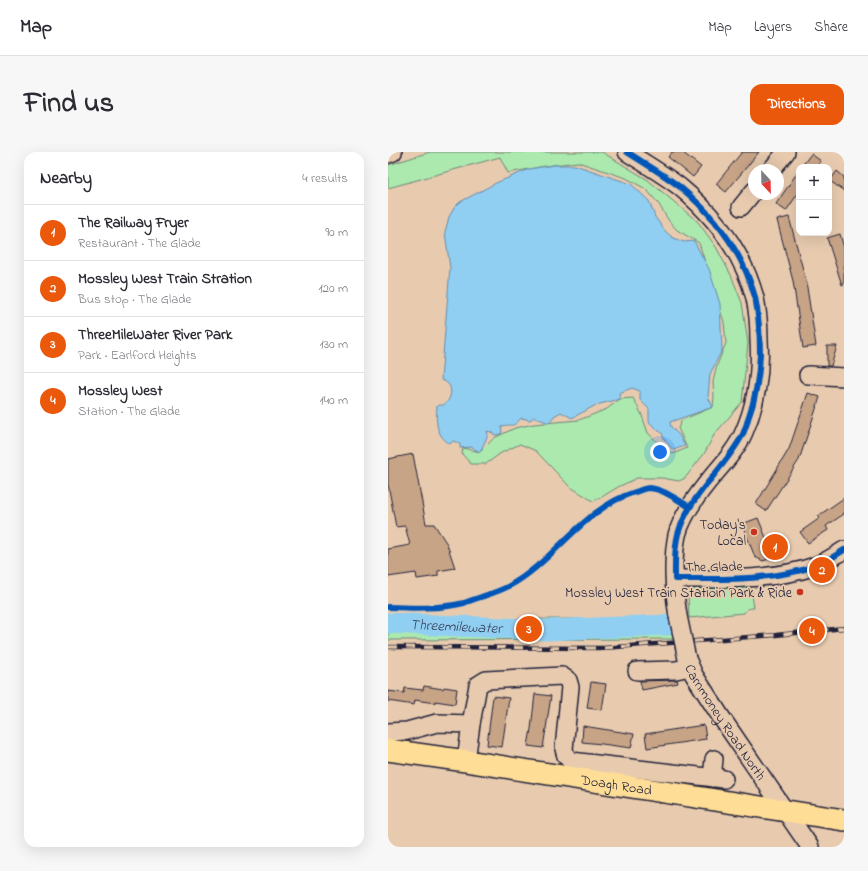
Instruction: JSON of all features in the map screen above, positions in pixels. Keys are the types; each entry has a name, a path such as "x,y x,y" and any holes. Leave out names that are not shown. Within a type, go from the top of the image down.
{"main road":[{"name":"Doagh Road","path":"388,750 844,820"}],"street":[{"path":"388,154 393,152"},
{"name":"Carnmoney Road North","path":"627,152 679,186 697,202 726,235 738,254 748,276 755,298 759,320 760,370 751,413 744,432 733,451 706,484 682,521 675,548 676,605 689,663 694,675 810,847"},
{"path":"776,164 786,152"},
{"path":"741,207 748,198"},
{"path":"808,375 844,377"},
{"name":"The Glade","path":"675,579 736,579 796,572 822,563 844,550"},
{"path":"637,671 676,670 689,663"},
{"path":"466,761 478,685 486,680 562,676 568,680 570,687 564,749 566,756 571,761 718,779 714,759"},
{"path":"388,732 407,731 437,723 471,724"}],"green space":[{"path":"430,152 602,152 648,180 698,222 716,247 731,275 742,303 748,343 742,402 714,435 704,454 685,478 679,481 662,478 637,478 593,501 569,486 536,451 520,444 501,453 486,464 471,464 462,454 463,448 480,452 494,438 515,428 534,424 579,420 607,409 620,399 633,398 641,413 648,433 662,447 673,454 687,448 678,428 682,420 713,407 713,382 717,365 726,343 724,322 699,243 677,230 646,189 626,178 578,162 508,173 500,157 388,188 388,165"},
{"path":"703,587 751,588 754,608 748,609 744,613 689,618 688,593 694,589"},
{"path":"388,619 669,619 673,639 388,640"}],"water":[{"path":"554,165 575,165 631,184 649,201 655,217 665,231 673,238 684,242 694,241 709,269 720,304 722,350 710,374 708,397 713,407 670,422 671,427 679,435 685,446 673,450 664,439 662,433 649,422 649,409 640,400 640,391 632,388 619,393 620,399 596,405 572,418 561,412 554,416 549,423 534,417 530,420 521,418 513,425 501,427 501,434 495,435 487,431 488,435 480,452 471,447 460,448 460,444 453,441 450,444 439,432 436,417 437,406 445,404 451,393 449,385 441,380 450,268 445,232 449,217 454,208 460,202 496,183 529,169"}],"building":[{"path":"672,152 682,152 701,167 693,177 668,157"},
{"path":"742,152 759,152 726,192 716,184"},
{"path":"811,154 821,161 819,164 803,164"},
{"path":"837,171 844,177 844,191 832,182 832,178"},
{"path":"796,174 796,196 786,211 776,204 779,200 784,200 784,192"},
{"path":"789,217 806,281 816,346 803,348 793,281 777,220"},
{"path":"840,234 844,248 844,284 842,285 827,238"},
{"path":"827,346 837,346 831,366 827,366"},
{"path":"808,393 820,397 799,460 766,511 756,504 789,449"},
{"path":"413,454 426,524 434,524 447,544 455,568 438,571 438,576 417,579 416,573 388,577 388,549 410,545 405,526 396,527 388,484 388,459"},
{"path":"844,498 844,514 826,526 828,530 808,543 800,532 820,518 818,516"},
{"name":"Today's Local","path":"758,518 767,540 776,537 783,554 763,561 755,557 742,524"},
{"path":"677,680 678,683 642,690 640,681"},
{"path":"591,682 606,684 602,710 587,708"},
{"path":"424,686 443,689 444,687 457,689 455,704 415,700 414,705 388,701 388,691 404,693 405,688 423,690"},
{"path":"535,694 551,696 543,748 528,746"},
{"path":"493,696 509,698 502,747 487,745"},
{"path":"704,725 706,739 647,748 645,734"},
{"path":"583,726 634,734 631,748 582,742"}],"waterway":[{"name":"Threemilewater","path":"388,623 547,630 668,625"}],"railway":[{"path":"388,647 603,648 776,635 844,628"}],"cycle path":[{"path":"627,152 680,187 693,198 716,223 726,236 743,265 755,297 758,319 760,347 759,371 757,387 747,425 727,459 699,494 683,520 676,545 675,579 746,578 782,574 815,566 844,550"},
{"path":"388,607 426,608 455,605 509,586 541,563 584,522 600,510 617,500 643,489 649,488 660,490 690,507"}],"place":[{"name":"Today's Local","path":"754,532"},
{"name":"The Railway Fryer","path":"775,547"},
{"name":"Mossley West Train Stration","path":"822,570"},
{"name":"Mossley West Train Statioin Park & Ride","path":"800,592"},
{"name":"ThreeMileWater River Park","path":"529,629"},
{"name":"Mossley West","path":"812,631"}]}
